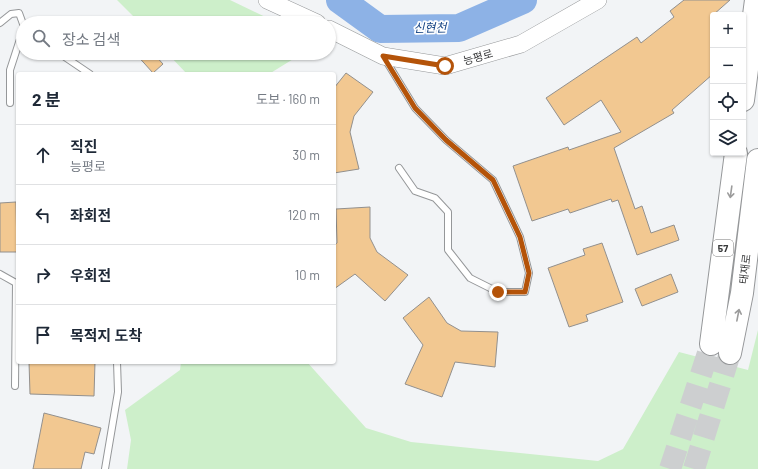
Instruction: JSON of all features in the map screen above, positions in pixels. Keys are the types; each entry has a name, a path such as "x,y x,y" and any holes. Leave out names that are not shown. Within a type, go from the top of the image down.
{"highway":[{"path":"745,84 756,0"},
{"name":"57","path":"711,344 736,156"},
{"name":"태재로","path":"730,354 742,293 758,160"}],"main road":[{"path":"268,0 302,16"},
{"name":"능평로","path":"336,32 383,56 445,66 521,44 598,0"}],"lane":[{"path":"0,23 10,14 19,13 20,16"},
{"path":"10,103 10,70 16,52"},
{"path":"383,56 415,108 446,140 493,180 520,237 529,273 525,292 498,292 470,278 448,250 448,212 434,198 415,191 399,168"},
{"path":"69,60 87,72"},
{"path":"0,274 16,283 15,386"},
{"path":"105,469 118,392 117,364"}],"green space":[{"path":"117,0 230,0 263,16 133,16"},
{"path":"174,60 292,60 272,72 185,72"},
{"path":"758,330 758,469 127,469 131,440 125,410 180,370 181,364 309,364 366,428 411,442 598,461 623,449 679,352 748,370"}],"building":[{"path":"684,0 730,0 716,12 710,12 710,77 672,110 674,113 614,148 635,209 642,206 651,233 674,225 679,240 637,255 618,200 612,202 611,199 570,213 568,209 532,221 513,166 568,147 569,150 621,132 601,100 564,125 546,98 637,37 641,43 674,17 670,11"},
{"path":"141,60 159,60 163,64 152,72"},
{"path":"346,73 373,92 354,116 350,132 359,169 336,173 336,86"},
{"path":"16,202 16,252 0,252 0,203"},
{"path":"370,207 370,238 377,252 408,275 385,301 355,274 336,288 336,209"},
{"path":"602,243 623,302 586,315 588,321 569,327 548,268 585,255 583,249"},
{"path":"671,274 678,292 642,306 635,289"},
{"path":"429,297 447,323 461,331 498,332 495,367 455,362 442,397 405,384 423,345 403,318"},
{"path":"29,364 95,364 94,396 30,394"},
{"path":"44,413 101,428 94,454 85,452 81,469 33,469"}],"waterway":[{"name":"신현천","path":"340,0 380,29 459,28 523,0"}],"tunnel":[{"path":"670,469 711,344"},
{"path":"694,469 730,353"}],"route":[{"path":"445,66 383,56 415,108 446,140 493,180 520,237 529,273 525,292 498,292"}]}
